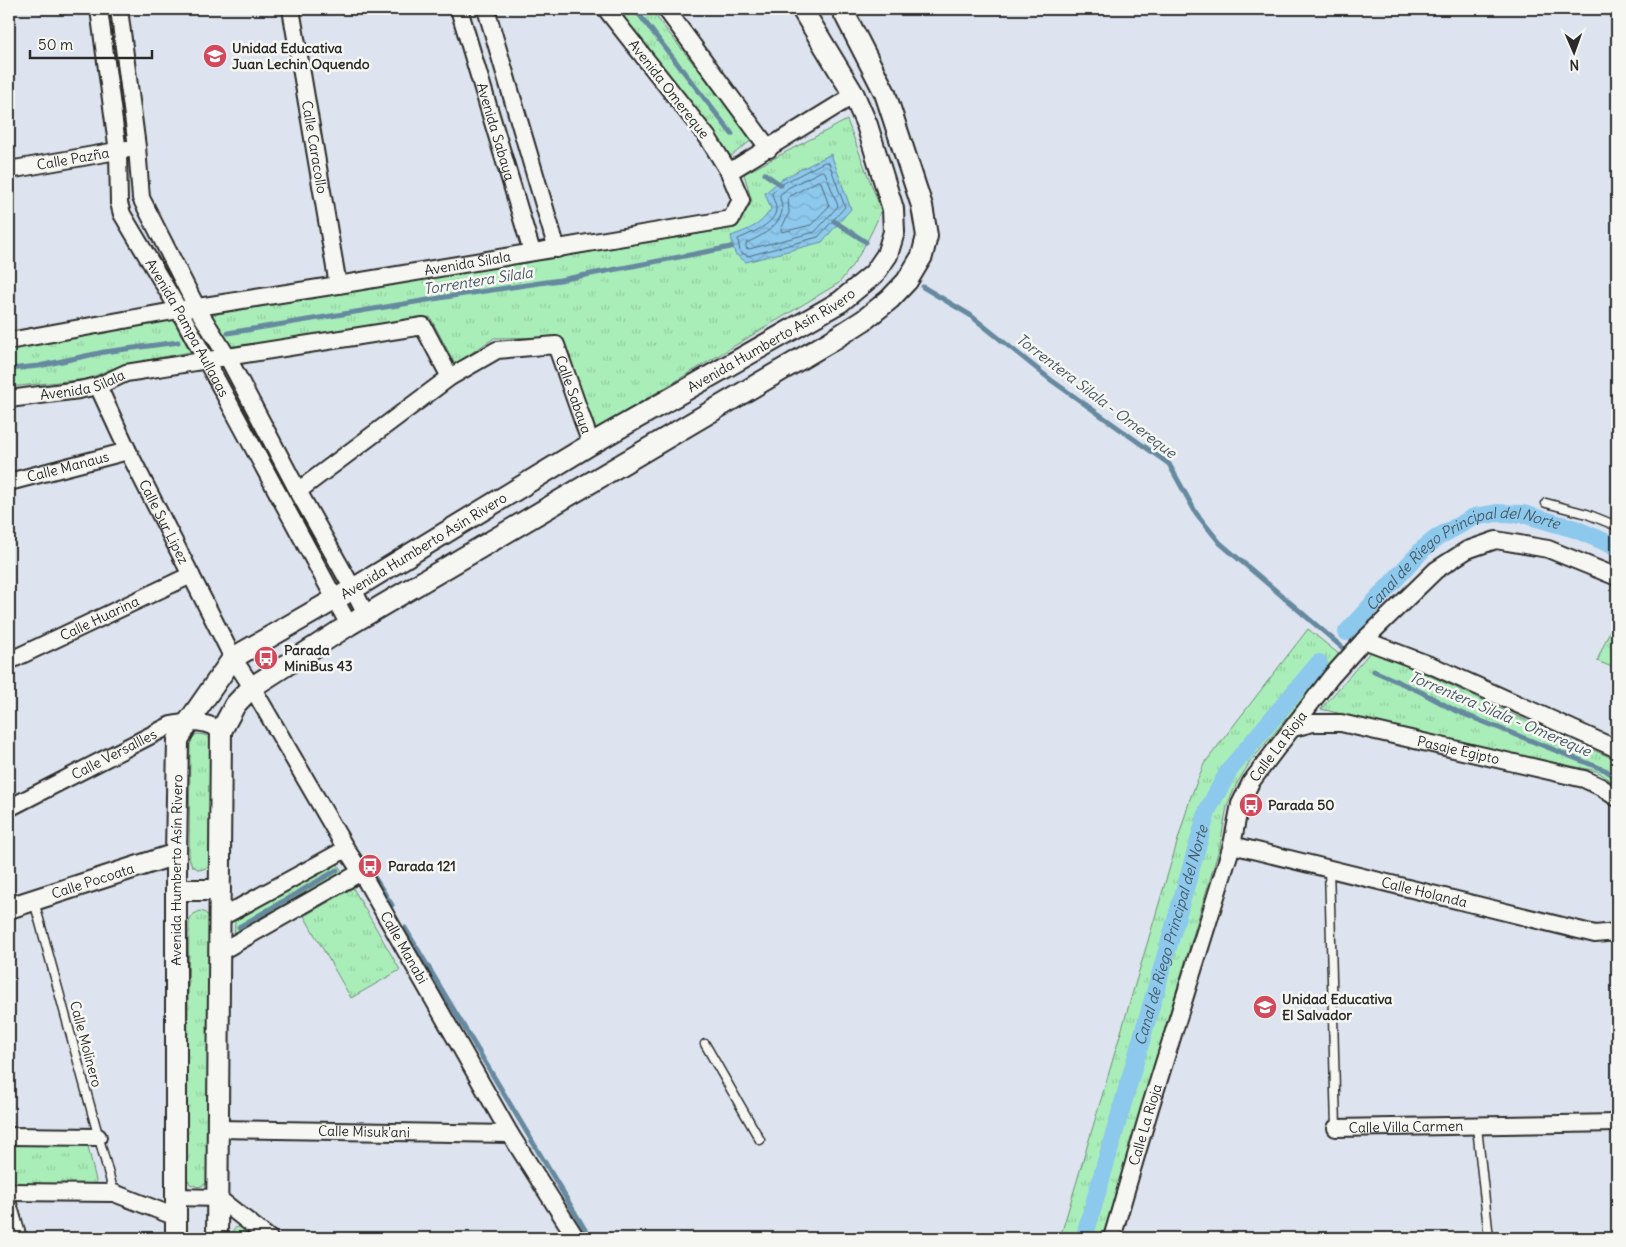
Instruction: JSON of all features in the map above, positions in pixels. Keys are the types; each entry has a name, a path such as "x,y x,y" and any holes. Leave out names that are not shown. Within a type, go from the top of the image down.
{"street":[{"name":"Avenida Pampa Aullagas","path":"99,9 118,152 119,203 122,214 179,310 334,599 357,620"},
{"name":"Avenida Pampa Aullagas","path":"120,9 138,147 141,198 196,308 228,358 298,491 353,589 357,620"},
{"name":"Calle Caracollo","path":"291,9 338,286"},
{"name":"Avenida Sabaya","path":"459,9 532,252"},
{"name":"Avenida Sabaya","path":"486,9 557,249"},
{"name":"Avenida Omereque","path":"606,9 708,138 729,172"},
{"path":"666,9 770,148"},
{"name":"Avenida Humberto Asín Rivero","path":"176,1238 176,854 178,740 233,658 353,589 591,444 840,302 874,274 887,255 894,232 893,208 868,125 854,95 802,9"},
{"path":"216,1238 218,1198 221,731 235,705 252,687 357,620 832,341 864,320 890,299 907,281 922,256 927,236 922,206 885,93 842,9"},
{"path":"729,172 854,95"},
{"name":"Calle Pazña","path":"9,170 138,147"},
{"name":"Avenida Silala","path":"9,341 179,310 338,286 731,219 742,200 729,172"},
{"path":"814,316 832,341"},
{"name":"Avenida Silala","path":"9,398 98,386 126,373 423,326 450,378"},
{"name":"Calle Sabaya","path":"450,378 497,350 556,345 591,444"},
{"path":"298,491 450,378"},
{"name":"Calle Sur Lipez","path":"98,386 128,451 233,658"},
{"name":"Calle Manaus","path":"9,482 128,451"},
{"name":"Calle La Rioja","path":"1112,1238 1153,1098 1232,844 1240,804 1251,782 1331,677 1364,640 1436,570 1467,550 1496,540 1548,549 1617,577"},
{"name":"Calle Huarina","path":"9,661 191,575"},
{"path":"1364,640 1435,667 1617,749"},
{"name":"Calle Manabi","path":"233,658 361,872 510,1134 571,1237"},
{"name":"Calle Versallles","path":"9,808 171,725 189,721 212,725 221,731"},
{"name":"Pasaje Egipto","path":"1293,728 1313,723 1341,723 1584,779 1601,787 1617,798"},
{"name":"Calle Holanda","path":"1232,844 1595,934 1617,932"},
{"path":"220,918 346,849"},
{"name":"Calle Pocoata","path":"9,908 176,854"},
{"path":"220,952 361,872"},
{"path":"176,890 220,890"},
{"name":"Calle Villa Carmen","path":"1336,1128 1477,1127 1617,1123"},
{"name":"Calle Misuk'ani","path":"218,1129 510,1134"},
{"path":"9,1136 98,1137"},
{"path":"9,1192 114,1193 176,1207 218,1198"},
{"path":"218,1198 269,1238"},
{"path":"9,1207 18,1238"}],"lane":[{"path":"1546,504 1587,514 1617,526"},
{"name":"Calle Villa Carmen","path":"1328,867 1336,1128"},
{"name":"Calle Molinero","path":"34,901 114,1193"},
{"path":"705,1044 760,1140"},
{"path":"1477,1127 1489,1238"}],"green space":[{"path":"614,9 650,9 753,139 731,156"},
{"path":"847,120 881,210 863,248 839,283 596,429 560,337 494,338 455,364 430,317 230,348 211,315 735,228 752,202 744,174"},
{"path":"171,316 190,352 121,365 87,379 9,387 9,346"},
{"path":"1617,614 1617,669 1597,661"},
{"path":"1308,629 1340,655 1250,762 1236,785 1227,806 1220,846 1102,1238 1060,1238 1190,799 1204,764"},
{"path":"1373,649 1559,736 1617,760 1617,785 1597,771 1496,751 1321,709"},
{"path":"197,734 205,735 212,741 211,863 209,867 200,870 192,866 189,858 190,745 193,737"},
{"path":"337,863 343,873 234,935 235,921"},
{"path":"353,888 400,970 351,998 304,916"},
{"path":"200,911 211,918 209,1179 207,1183 199,1187 190,1184 186,1176 189,923 192,915"},
{"path":"87,1142 97,1185 13,1186 9,1172 9,1144"},
{"path":"237,1227 242,1227 260,1238 230,1238 233,1230"}],"water":[{"path":"831,154 851,209 822,242 746,262 735,254 731,236 754,226 771,209 765,193 782,179"}],"waterway":[{"path":"635,9 732,134"},
{"path":"765,174 781,185"},
{"name":"Torrentera Silala - Omereque","path":"834,221 866,242"},
{"name":"Torrentera Silala","path":"228,333 560,280 731,247"},
{"name":"Torrentera Silala - Omereque","path":"923,287 970,315 1051,380 1169,464 1196,513 1220,543 1343,648"},
{"name":"Torrentera Silala","path":"9,369 39,366 104,352 178,342"},
{"name":"Canal de Riego Principal del Norte","path":"1347,632 1423,549 1438,537 1474,517 1497,513 1523,514 1575,529 1617,547"},
{"name":"Canal de Riego Principal del Norte","path":"1084,1238 1208,809 1230,769 1319,663"},
{"name":"Torrentera Silala - Omereque","path":"1374,671 1421,692 1456,711 1605,770 1617,778"},
{"path":"239,927 337,870"},
{"path":"373,875 392,905"},
{"path":"405,928 590,1238"}],"place":[{"name":"Unidad Educativa Juan Lechin Oquendo","path":"215,56"},
{"name":"Parada MiniBus 43","path":"266,658"},
{"name":"Parada 50","path":"1251,805"},
{"name":"Parada 121","path":"370,866"},
{"name":"Unidad Educativa El Salvador","path":"1265,1007"}]}
